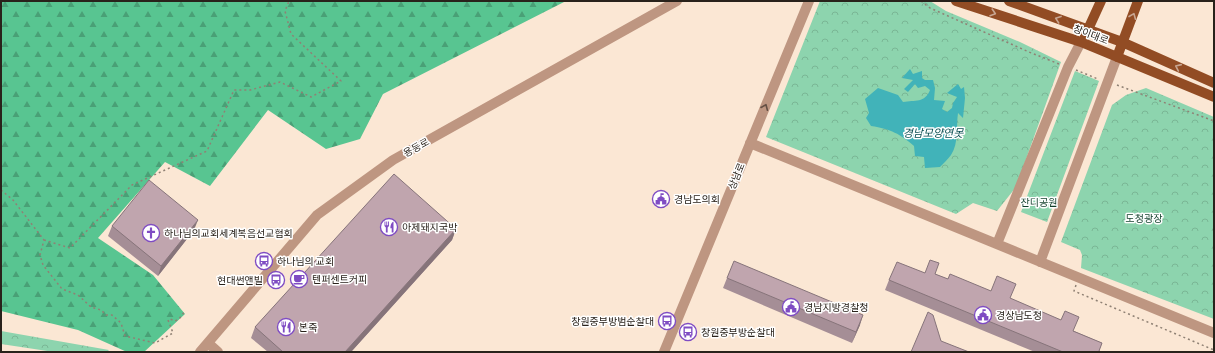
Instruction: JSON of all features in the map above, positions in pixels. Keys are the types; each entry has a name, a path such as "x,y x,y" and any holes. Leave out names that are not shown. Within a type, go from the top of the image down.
{"main road":[{"name":"창이대로","path":"956,1 1081,42 1214,97"},
{"name":"창이대로","path":"1009,1 1122,42 1214,83"},
{"path":"1081,42 1101,1"},
{"path":"1117,57 1138,1"}],"street":[{"name":"용동로","path":"200,352 317,215 393,160 677,1"},
{"name":"상남로","path":"664,352 809,1"},
{"path":"997,244 1068,67 1081,42"},
{"path":"1040,262 1117,57"},
{"path":"750,143 1214,333"},
{"path":"208,343 218,352"}],"path":[{"path":"1,190 13,200 44,240 70,248 132,185 206,151 234,90 250,90 280,82 311,97 341,82 291,34 285,11 289,1"},
{"path":"44,240 40,255 43,265 62,289 78,295 91,307 100,310 106,315 112,315 121,323 125,336 155,343 173,333 168,320 170,319 175,321 179,319 185,311"},
{"path":"1079,278 1074,291 1214,350"}],"green space":[{"path":"1,1 566,1 383,94 360,139 326,149 268,110 210,186 165,162 98,238 153,275 185,314 144,352 127,352 78,330 1,311"},
{"path":"820,1 930,1 946,11 1020,42 1061,62 1016,187 997,211 973,203 956,214 766,137"},
{"name":"잔디공원","path":"1075,71 1099,81 1047,222 1021,212"},
{"name":"도청광장","path":"1146,88 1214,117 1214,319 1081,268 1082,255 1080,250 1061,242 1112,105 1126,95"},
{"path":"1,331 109,350 107,352 54,352 1,344"}],"water":[{"name":"경남모양연못","path":"910,69 913,74 922,71 922,78 925,80 933,80 935,88 934,100 945,101 942,109 947,112 952,108 957,97 947,93 958,84 961,89 964,87 965,98 963,118 958,113 957,134 954,150 940,167 925,168 924,157 915,156 914,146 895,133 871,126 866,118 869,113 865,99 878,88 898,95 903,102 919,100 928,94 930,90 925,86 918,88 915,84 908,92 904,89 913,80 902,78"}],"building":[{"path":"394,174 456,229 345,352 283,352 255,327"},
{"name":"하나님의교회세계복음선교협회","path":"149,180 198,220 161,266 112,226"},
{"name":"경상남도청","path":"930,260 939,263 935,274 948,279 950,274 991,291 997,276 1016,284 1010,298 1061,320 1065,311 1079,317 1073,331 1102,343 1099,351 1101,352 1063,352 889,280 897,262 925,273"},
{"path":"734,261 863,315 856,332 727,278"},
{"path":"928,312 933,315 941,341 969,352 911,352"}],"place":[{"name":"경남도의회","path":"661,199"},
{"name":"아제돼지국박","path":"389,227"},
{"name":"하나님의교회세계복음선교협회","path":"151,233"},
{"name":"하나님의 교회","path":"264,261"},
{"name":"텐퍼센트커피","path":"299,279"},
{"name":"현대썬앤빌","path":"276,280"},
{"name":"경남지방경찰청","path":"791,307"},
{"name":"경상남도청","path":"983,315"},
{"name":"창원중부방범순찰대","path":"667,321"},
{"name":"본죽","path":"286,327"},
{"name":"창원중부방순찰대","path":"688,332"}]}
